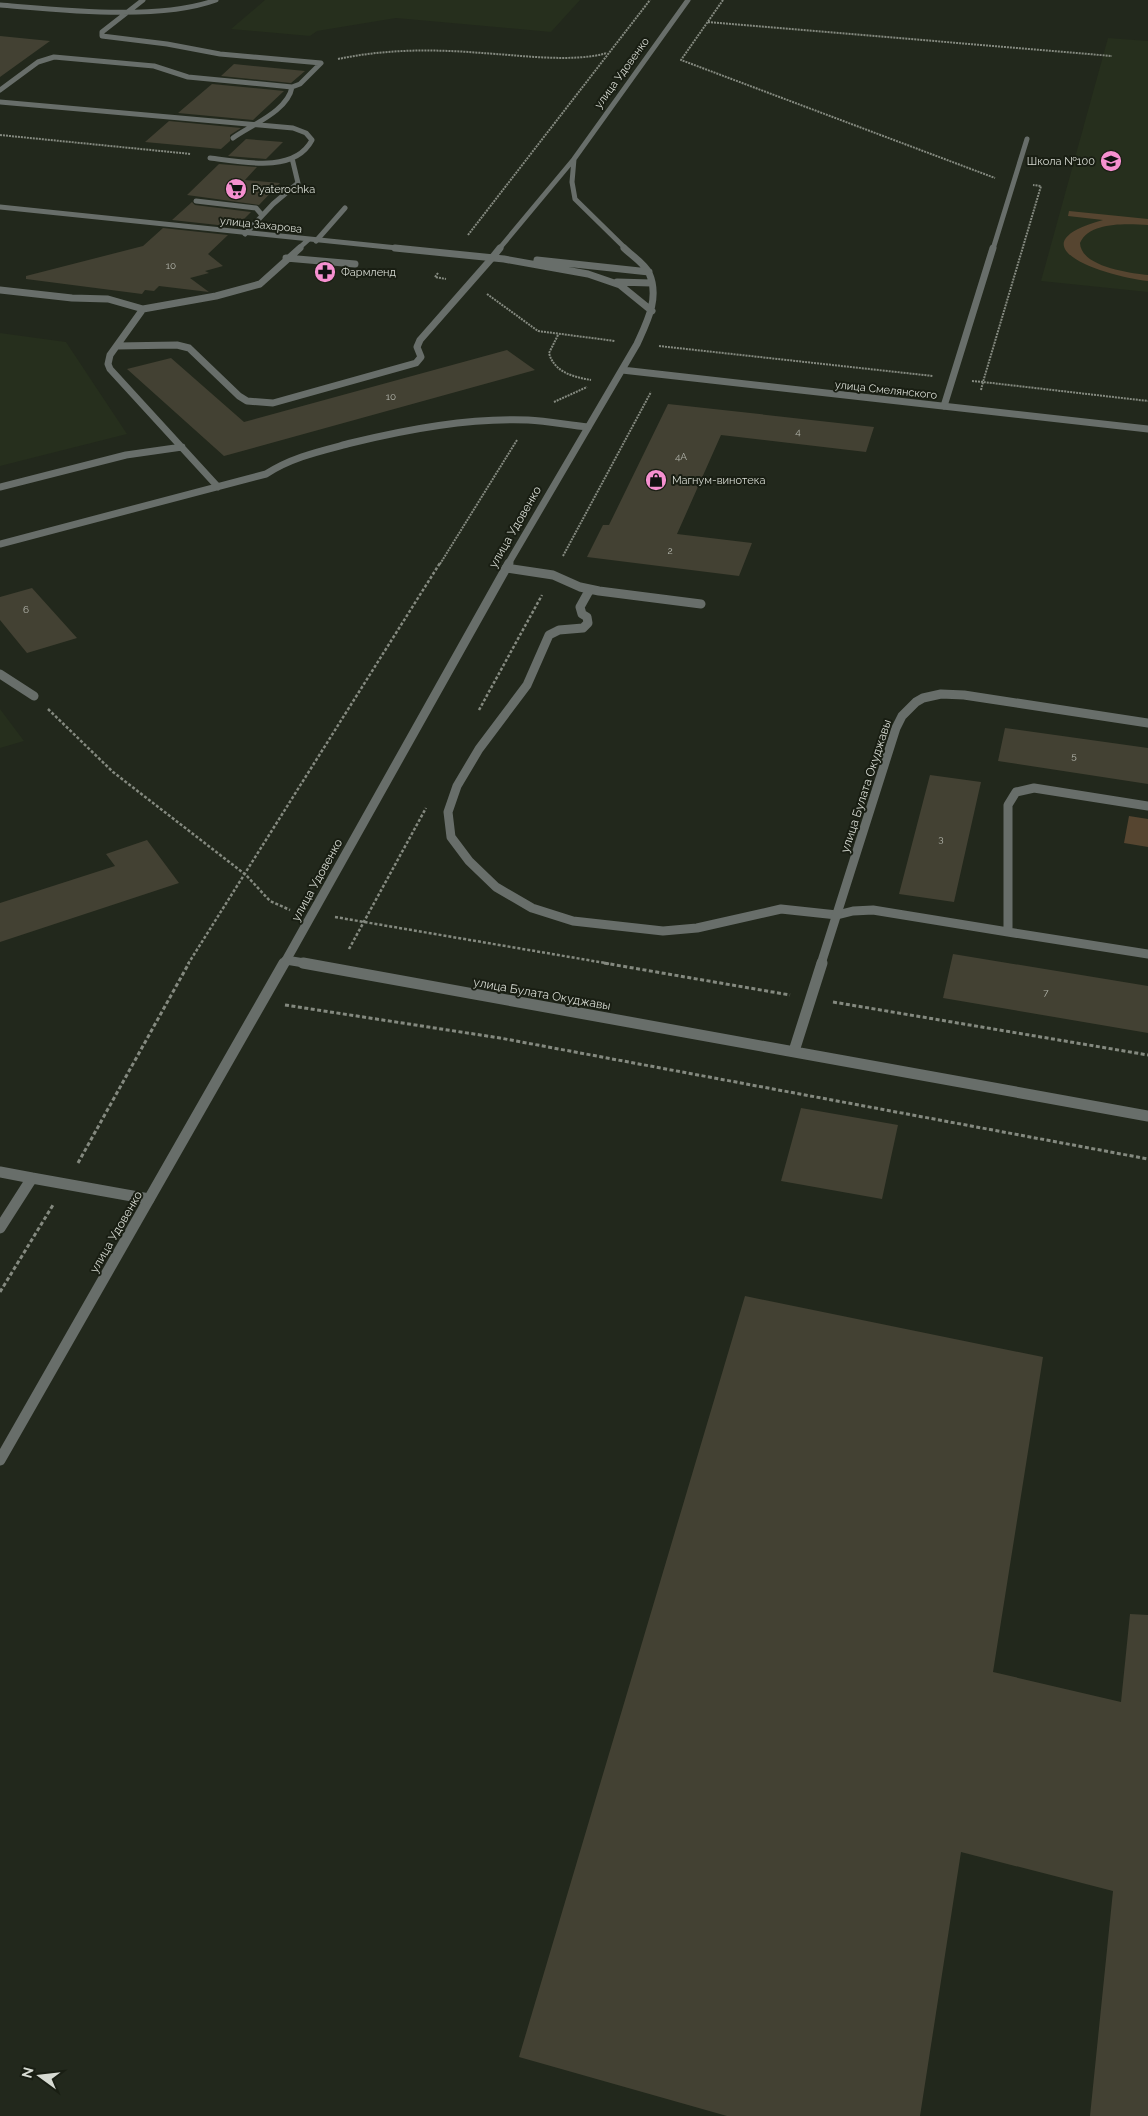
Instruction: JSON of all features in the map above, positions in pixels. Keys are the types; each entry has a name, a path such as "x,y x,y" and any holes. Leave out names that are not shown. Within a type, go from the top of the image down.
{"street":[{"path":"143,0 102,32 102,36 167,44 220,54 321,63"},
{"path":"0,5 90,13 129,12 194,6 216,0"},
{"name":"улица Удовенко","path":"117,346 177,345 189,348 239,396 260,403 284,400 416,363 421,358 417,347 420,340 492,258 574,159 688,0"},
{"path":"0,90 38,62 58,57 160,67 188,77 292,87 300,84 321,63"},
{"path":"233,138 266,117 291,94 292,87"},
{"path":"0,102 293,128 306,133 312,140 311,145 300,155 292,158 262,163 210,158"},
{"path":"944,406 1027,139"},
{"path":"245,234 262,215 298,183 292,158"},
{"name":"улица Удовенко","path":"0,1460 286,960 506,568 637,344 652,311 653,296 648,272 636,257 615,239 575,198 572,182 574,159"},
{"path":"196,201 256,208 262,215"},
{"name":"улица Захарова","path":"0,207 245,234 504,259 519,264 578,272 616,282"},
{"path":"316,241 345,208"},
{"path":"0,290 72,298 108,299 143,309 242,291 260,284 286,258 308,240"},
{"path":"286,258 355,264"},
{"path":"504,259 524,258 648,272"},
{"path":"616,282 651,283"},
{"path":"616,282 652,311"},
{"path":"143,309 110,355 108,364 110,369 218,486"},
{"name":"улица Смелянского","path":"622,370 1148,429"},
{"path":"0,544 266,474 281,463 297,457 377,437 434,426 477,421 529,420 588,427"},
{"path":"0,488 126,455 182,447"},
{"path":"506,568 553,574 569,583 590,589 702,604"},
{"path":"590,589 580,607 582,614 587,617 588,623 583,628 559,630 549,635 527,686 479,749 457,786 448,812 451,837 469,860 496,887 532,908 573,921 663,931 697,928 781,910 805,910 837,915 853,911 874,910 1148,954"},
{"path":"0,674 34,696"},
{"name":"улица Булата Окуджавы","path":"794,1052 896,728 904,711 919,697 939,694 964,695 1148,723"},
{"path":"1008,932 1008,805 1010,797 1015,791 1026,787 1040,788 1148,806"},
{"name":"улица Булата Окуджавы","path":"286,960 1148,1116"},
{"path":"0,1172 149,1199"},
{"path":"0,1228 32,1178"}],"path":[{"path":"453,254 650,0"},
{"path":"681,60 723,0"},
{"path":"708,22 1112,56"},
{"path":"321,63 366,52 461,52 540,58 596,57 608,53"},
{"path":"0,135 193,155"},
{"path":"477,714 676,348"},
{"path":"0,1292 65,1185 184,971 246,875 529,420 556,400 599,381"},
{"path":"975,410 983,382 1148,401"},
{"path":"338,970 430,800"},
{"path":"262,1002 500,1038 1148,1159"}],"shaded area":[{"path":"265,0 580,0 551,32 396,18 317,31 310,36 231,29"},
{"name":"Школа №100","path":"1108,38 1148,41 1148,292 1041,281"},
{"path":"1069,211 1148,219 1148,225 1120,224 1101,227 1085,236 1080,243 1082,251 1097,263 1130,273 1148,275 1148,281 1091,267 1075,259 1065,250 1065,240 1076,230 1103,220 1068,216"},
{"path":"0,333 66,342 127,434 0,466"},
{"path":"0,709 24,741 0,748"},
{"path":"1129,816 1148,819 1148,847 1124,843"}],"building":[{"path":"0,36 50,41 0,77"},
{"path":"234,64 305,71 291,83 221,76"},
{"path":"212,84 284,91 253,120 178,113"},
{"path":"169,121 241,128 230,135 230,141 221,149 145,142"},
{"path":"246,139 283,142 266,159 228,156"},
{"name":"Pyaterochka","path":"219,164 257,167 245,180 280,183 259,205 187,195"},
{"path":"192,202 195,205 251,212 236,227 172,220"},
{"path":"163,228 228,235 208,254 223,266 205,271 209,273 190,278 209,292 159,286 154,291 145,290 142,294 26,279 26,276 143,246"},
{"path":"507,350 535,370 224,456 127,369 171,358 244,422"},
{"path":"668,404 874,427 866,452 721,435 677,534 752,543 739,576 587,557 603,525 609,525"},
{"path":"32,588 77,638 27,653 0,620 0,597"},
{"path":"1005,728 1148,748 1148,784 998,761"},
{"path":"930,775 981,782 954,902 899,894"},
{"path":"147,840 179,883 0,942 0,903 115,866 106,854"},
{"path":"953,954 1148,986 1148,1033 943,998"},
{"path":"801,1108 898,1125 882,1199 781,1181"},
{"path":"745,1296 1043,1357 993,1672 1121,1702 1130,1614 1148,1615 1148,2116 1090,2116 1113,1891 961,1852 920,2116 727,2116 519,2057"}],"place":[{"name":"Школа №100","path":"1111,161"},
{"name":"Pyaterochka","path":"236,189"},
{"name":"Фармленд","path":"325,272"},
{"name":"Магнум-винотека","path":"656,480"}]}
